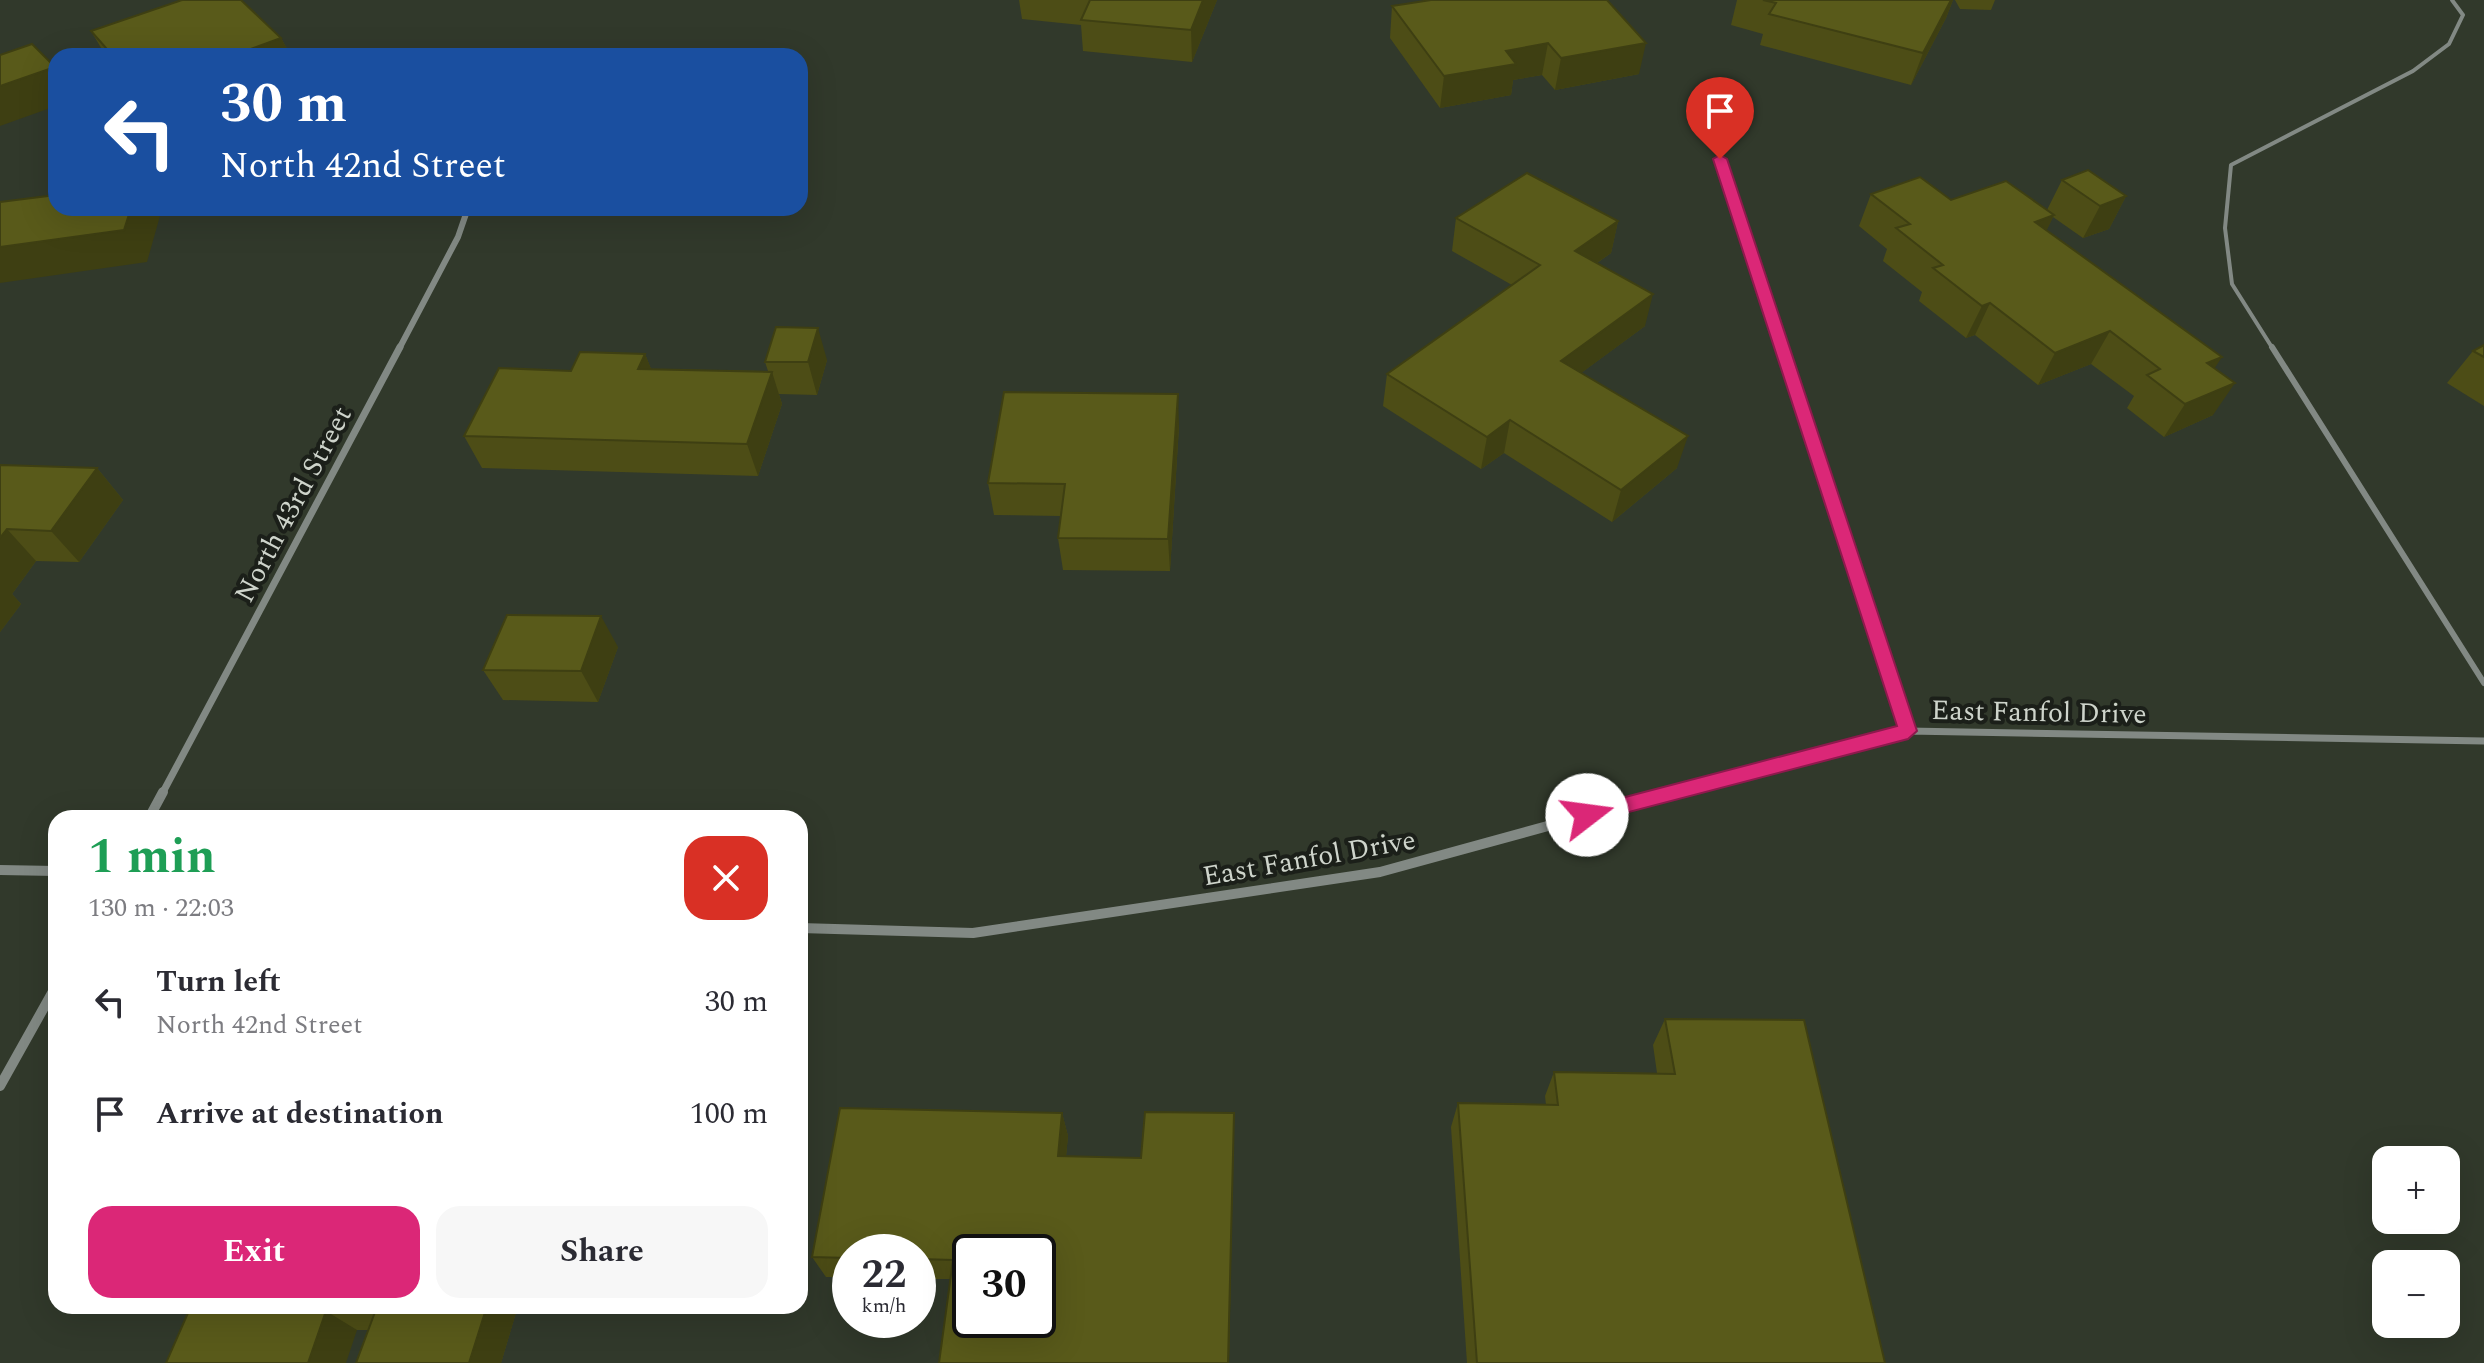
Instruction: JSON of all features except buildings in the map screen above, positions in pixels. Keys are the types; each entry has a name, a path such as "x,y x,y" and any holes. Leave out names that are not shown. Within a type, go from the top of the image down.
{"street":[{"path":"1720,159 1908,731"},
{"name":"North 43rd Street","path":"153,810 444,264 465,216"},
{"name":"East Fanfol Drive","path":"808,928 973,933 1380,872 1795,758 1908,731 2484,741"},
{"path":"0,870 48,871"},
{"path":"0,1086 48,1000"}],"lane":[{"path":"2452,0 2463,15 2449,44 2413,71 2231,165 2225,228 2232,284 2484,683"}],"route":[{"path":"1587,815 1795,758 1908,731 1720,159"}]}
